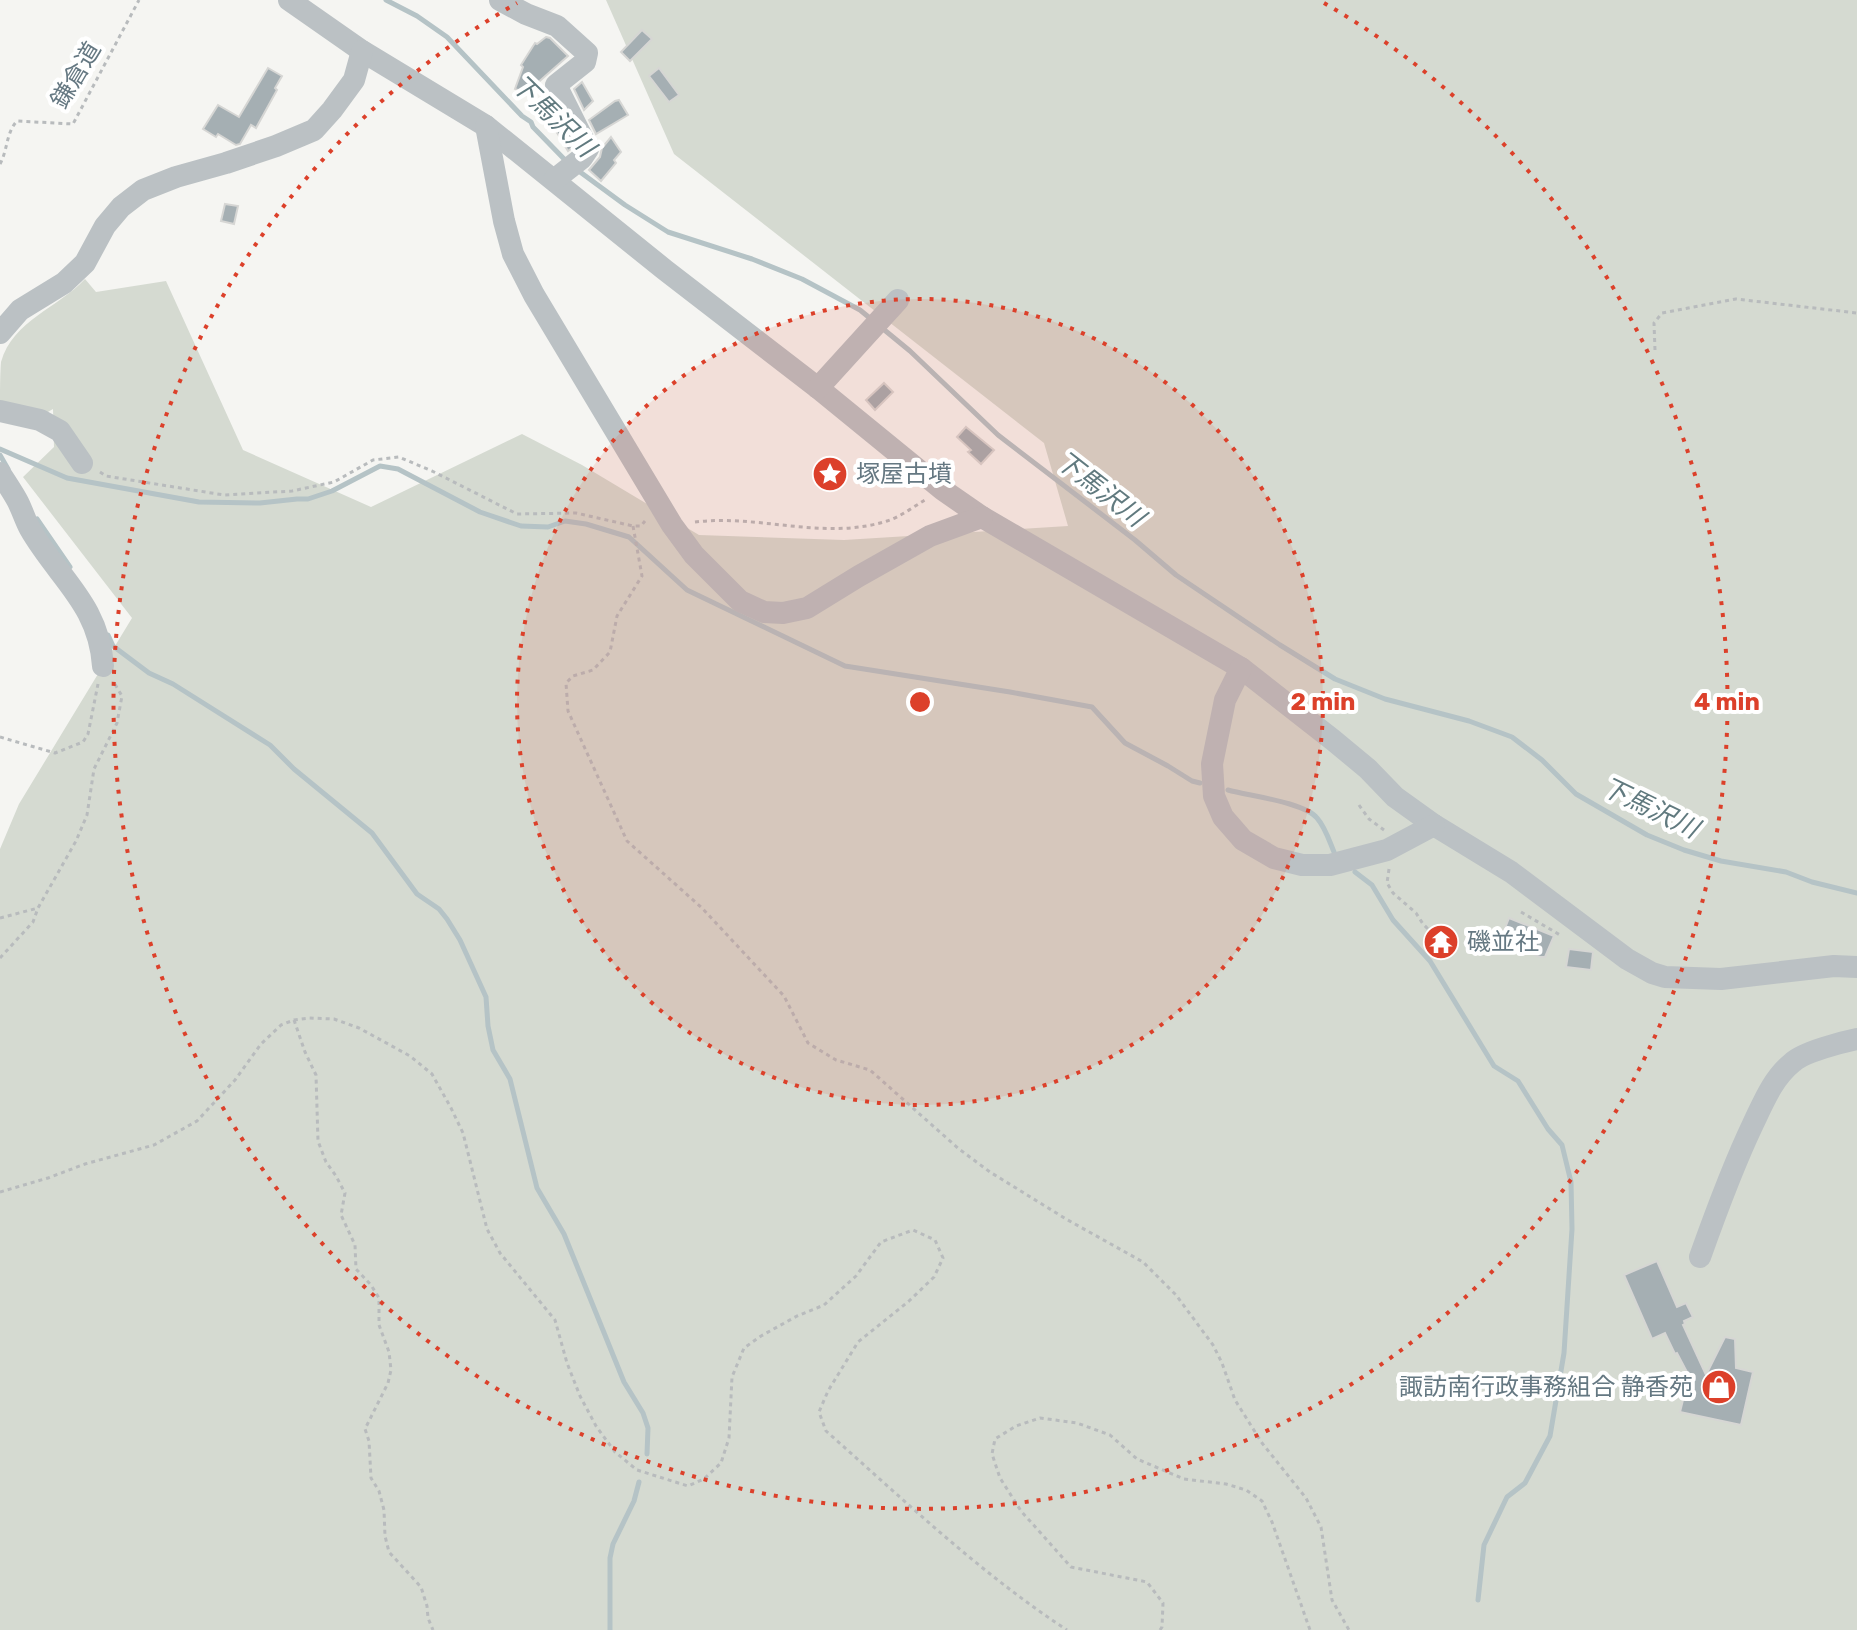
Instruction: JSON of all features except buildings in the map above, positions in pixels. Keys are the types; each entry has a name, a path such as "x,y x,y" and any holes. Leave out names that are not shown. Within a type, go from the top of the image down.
{"street":[{"path":"289,0 362,51 486,126 558,176 665,270 818,388 943,490 982,517 1241,668 1368,769 1395,797 1511,872 1627,959 1665,977 1721,979 1834,966 1857,967"},
{"path":"500,0 557,26 587,53 585,62 556,85 588,149 582,158 558,176"},
{"path":"0,333 20,310 64,283 85,263 105,226 121,207 143,190 276,146 314,130 354,80 362,51"},
{"path":"486,126 513,254 534,295 672,525 694,555 740,601 764,612 783,613 807,608 930,536 982,517"},
{"path":"818,388 884,316"},
{"path":"0,411 40,420 60,431 82,463"},
{"path":"0,473 30,530 80,598 95,626 103,666"},
{"path":"1241,668 1225,700 1212,764 1214,796 1223,817 1243,840 1274,858 1302,865 1330,865 1387,850 1434,825"},
{"path":"1700,1257 1738,1154 1773,1083 1795,1059 1842,1041 1857,1039"}],"path":[{"name":"鎌倉道","path":"0,164 10,129 17,121 73,124 139,0"},
{"path":"1655,350 1654,323 1662,313 1736,299 1857,313"},
{"path":"82,463 106,476 224,495 292,491 334,482 373,460 399,457 517,514 576,513 633,526 641,526 646,520 654,497"},
{"path":"672,525 718,519 813,529 855,528 889,521 943,490"},
{"path":"633,526 642,576 617,616 610,652 593,670 573,676 566,683 568,711 627,841 702,908 784,996 808,1043 836,1060 870,1070 990,1172 1143,1262 1176,1295 1213,1345 1235,1400 1306,1498 1321,1527 1332,1600 1349,1630"},
{"path":"0,737 55,753 83,742 88,734 103,666"},
{"path":"0,958 33,922 87,815 94,769 117,723 122,696 103,666"},
{"path":"1359,805 1369,819 1385,831 1410,839"},
{"path":"1387,850 1390,868 1387,883 1434,935"},
{"path":"0,918 38,908"},
{"path":"0,1192 154,1145 197,1121 235,1080 261,1044 281,1025 309,1018 334,1019 359,1028 410,1056 432,1074 463,1133 487,1229 500,1253 555,1320 567,1363 596,1426 615,1452 637,1470 688,1486 704,1479 721,1463 729,1438 732,1377 744,1348 797,1316 824,1305 856,1276 881,1242 913,1230 935,1240 943,1258 934,1277 858,1342 819,1412 826,1431 978,1564 1067,1630"},
{"path":"294,1020 316,1075 318,1141 326,1162 345,1193 341,1215 355,1245 356,1269 379,1298 379,1325 389,1352 391,1370 388,1383 365,1429 369,1441 371,1478 379,1491 384,1510 389,1552 421,1587 433,1630"},
{"path":"1160,1630 1163,1603 1147,1582 1071,1567 1050,1545 1021,1511 1000,1478 992,1454 995,1439 1016,1426 1040,1418 1077,1423 1110,1435 1137,1459 1184,1479 1226,1484 1246,1490 1262,1501 1272,1522 1310,1630"}],"shaded area":[{"path":"606,0 1857,0 1857,1630 0,1630 0,849 19,804 132,618 23,477 54,447 53,409 41,416 0,406 1,362 15,335 85,279 96,292 166,281 243,450 371,507 522,434 582,465 699,535 844,540 1068,526 1044,443 674,154"}],"waterway":[{"name":"下馬沢川","path":"386,0 447,37 568,163"},
{"name":"下馬沢川","path":"576,169 668,232 802,279 871,319"},
{"name":"下馬沢川","path":"882,328 998,435 1176,575 1335,679 1385,699 1469,721 1512,737 1542,760 1576,794 1647,835 1721,861 1786,872 1857,893"},
{"path":"0,449 67,478 199,502 260,503 308,499 332,491 380,466 398,469 480,512 521,526 548,527 565,521 629,537 687,590 845,666 1092,707 1125,743 1200,783"},
{"path":"0,455 8,469"},
{"path":"37,519 70,567"},
{"path":"108,635 113,646 149,673 173,684 270,745 294,769 372,833 417,894 439,909 447,919 486,997 493,1050 510,1079 537,1188 564,1234 624,1382 643,1413 648,1428 647,1454"},
{"path":"1228,790 1310,812 1322,825 1334,852"},
{"path":"1355,872 1372,885 1393,920 1430,961 1494,1066 1518,1081 1548,1129 1562,1145 1571,1182 1572,1229 1564,1353 1550,1436 1525,1483 1507,1497 1484,1545 1478,1600"},
{"path":"610,1630 610,1558 639,1482"}],"place":[{"name":"塚屋古墳","path":"830,474"},
{"name":"磯並社","path":"1441,942"},
{"name":"諏訪南行政事務組合 静香苑","path":"1719,1387"}]}
